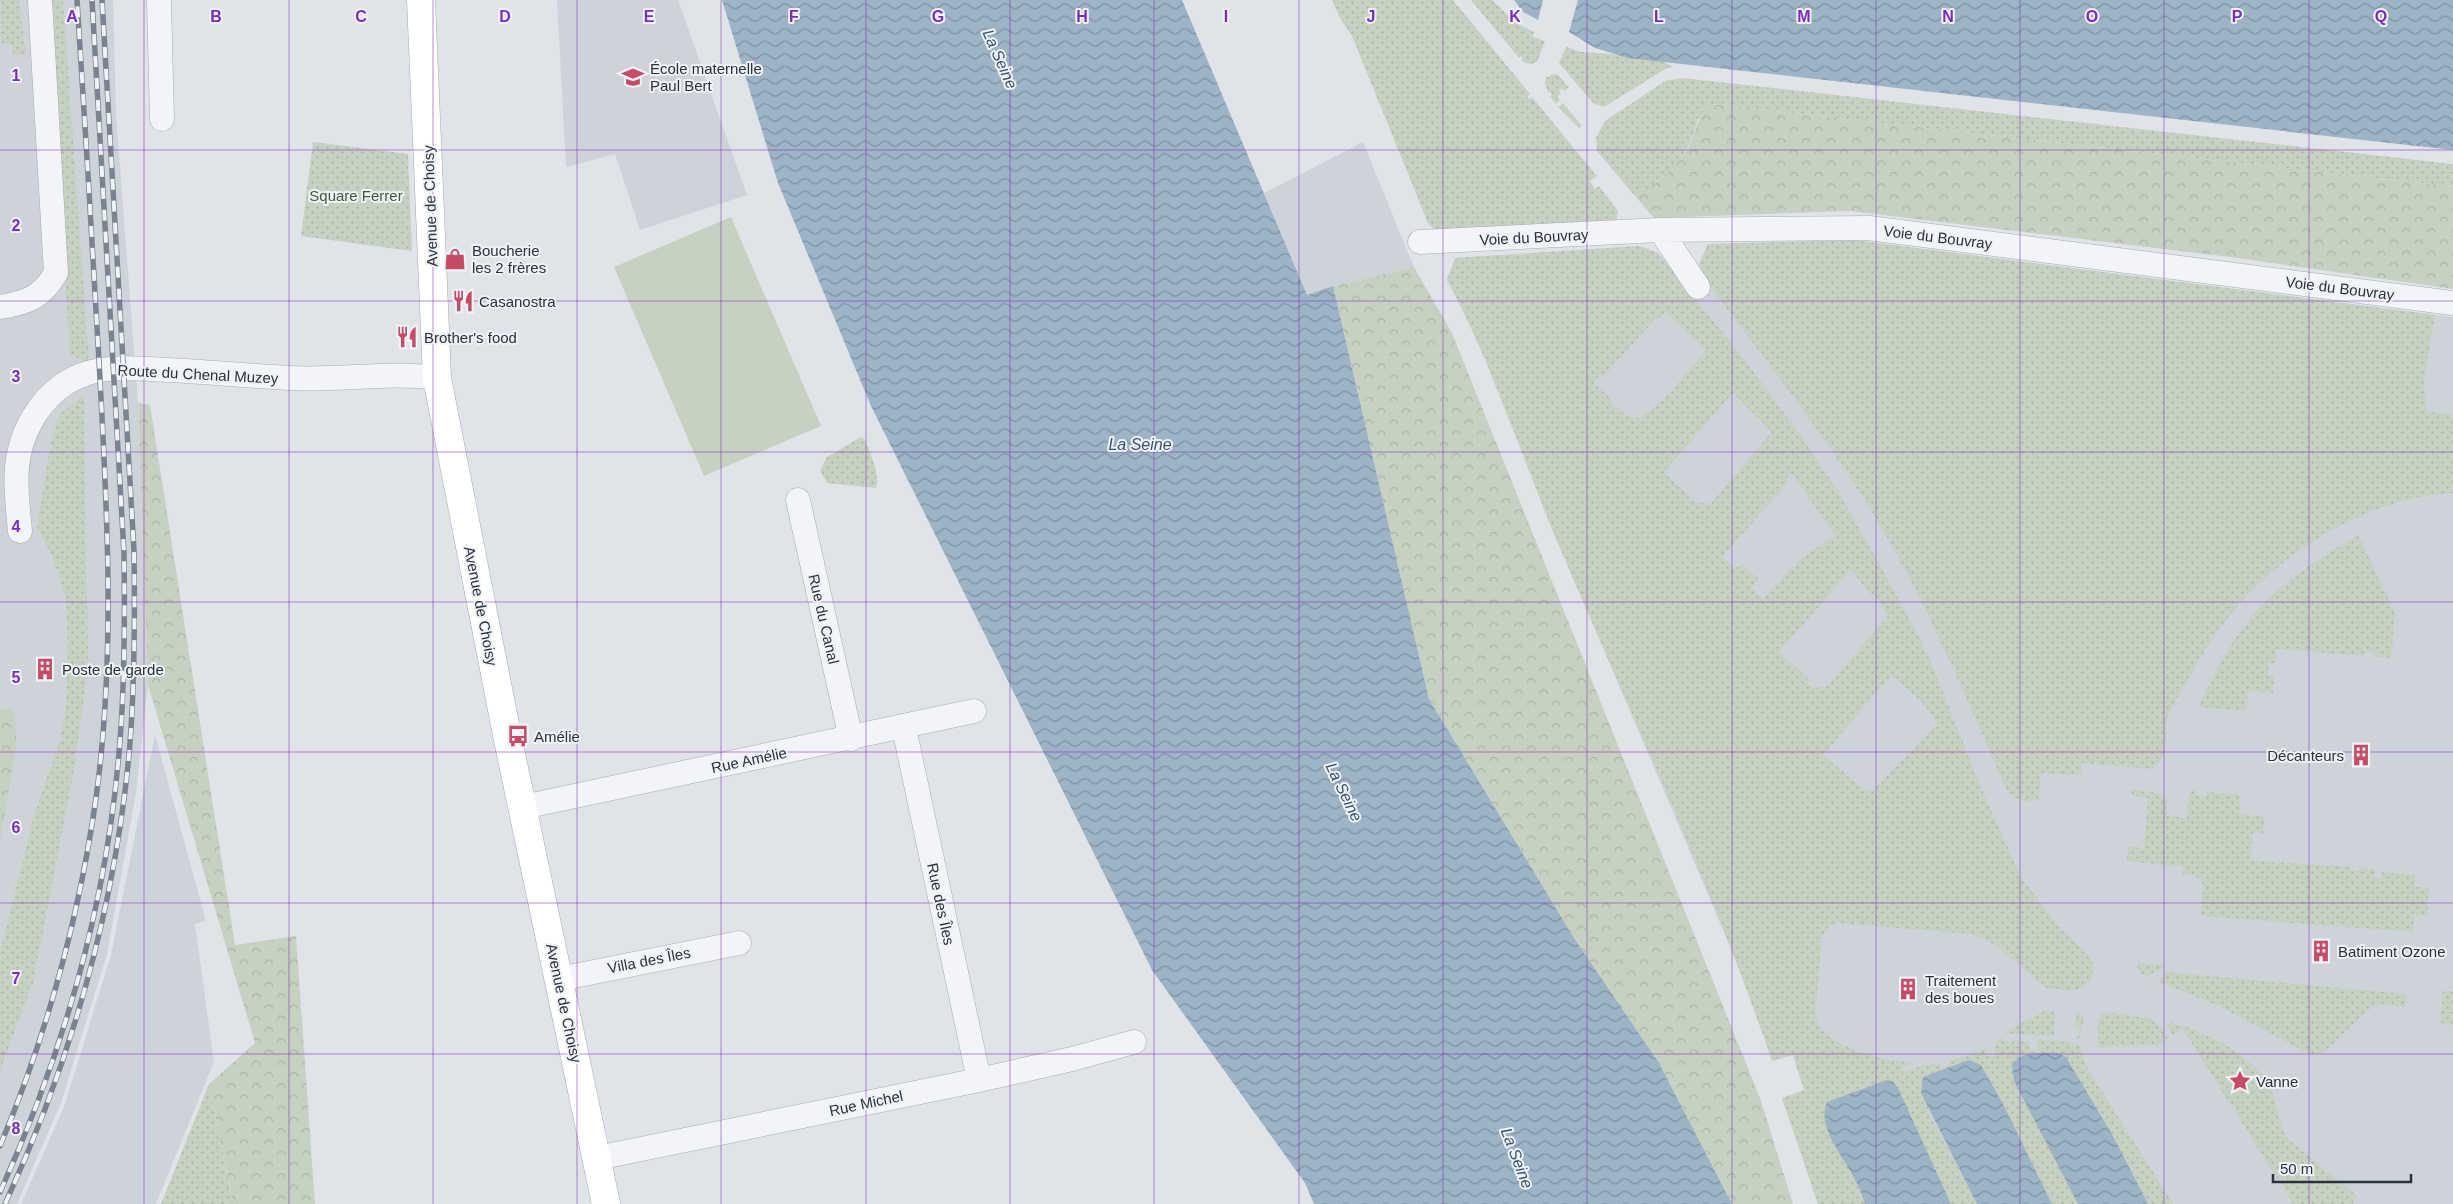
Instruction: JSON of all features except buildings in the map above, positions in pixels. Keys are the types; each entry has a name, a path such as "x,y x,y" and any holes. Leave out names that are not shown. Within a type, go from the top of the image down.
{"main road":[{"name":"Avenue de Choisy","path":"421,0 437,378 522,807 606,1204"}],"street":[{"path":"0,307 34,298 48,287 56,273 40,0"},
{"path":"159,0 162,119"},
{"name":"Voie du Bouvray","path":"1420,242 1660,230 1869,228 2453,303"},
{"path":"1660,230 1698,287"},
{"name":"Route du Chenal Muzey","path":"20,531 8,483 17,466 24,434 40,406 63,384 86,373 142,368 289,378 414,374 437,378"},
{"name":"Rue du Canal","path":"798,500 851,739"},
{"name":"Rue Amélie","path":"522,807 904,728 974,711"},
{"name":"Rue des Îles","path":"904,728 979,1080"},
{"name":"Villa des Îles","path":"559,979 739,943"},
{"name":"Rue Michel","path":"597,1158 979,1080 1072,1059 1134,1042"}],"shaded area":[{"path":"0,0 113,0 116,114 138,403 148,685 136,793 107,954 61,1103 17,1204 0,1204"},
{"name":"École maternelle Paul Bert","path":"557,0 678,0 747,195 640,230 615,154 566,167"},
{"path":"1363,142 1414,267 1333,286 1307,295 1264,193"},
{"path":"1854,240 2453,317 2453,1204 1818,1204 1782,1098 1804,1090 1793,1055 1772,1061 1746,984 1559,545 1470,322 1447,280 1455,258 1640,246 1658,253 1692,293 1706,280 1699,264 1708,244"},
{"path":"155,735 206,921 195,924 214,1062 156,1204 21,1204 64,1107 111,955"}],"green space":[{"path":"1,0 19,0 26,55 13,55 12,45 1,43"},
{"path":"48,0 63,0 89,363 70,355"},
{"path":"1332,0 1453,0 1530,94 1527,97 1529,99 1532,97 1597,176 1590,181 1595,189 1599,186 1618,211 1616,222 1436,232 1428,223 1352,36 1340,18"},
{"path":"1471,0 1492,0 1516,23 1534,32 1533,37 1545,41 1537,62 1529,64 1521,60 1523,58 1521,56 1519,58"},
{"path":"1566,47 1582,52 1662,61 1674,67 1667,68 1604,107 1593,103 1559,63"},
{"path":"1553,74 1558,75 1569,87 1564,91 1562,88 1559,91 1561,94 1557,97 1560,100 1556,104 1550,96 1552,94 1548,93 1545,83 1546,78"},
{"path":"1683,78 2453,164 2453,187 1713,104 1698,119 1691,141 1677,165 1648,189 1635,196 1597,151 1596,137 1605,121 1665,81"},
{"path":"1563,103 1582,126 1579,128 1558,107"},
{"path":"1713,104 2453,187 2453,289 2230,257 1850,211 1654,218 1635,196 1660,179 1682,157 1692,140 1705,107"},
{"name":"Square Ferrer","path":"313,142 408,154 412,251 301,236"},
{"path":"731,217 821,426 704,476 614,267"},
{"path":"1854,240 2435,315 2424,381 2426,412 2453,414 2453,493 2420,497 2388,505 2357,517 2299,551 2272,572 2227,619 2204,651 2171,709 2166,723 2164,753 2153,769 2081,763 2081,775 2041,773 2039,800 2028,801 2016,798 2009,795 1927,613 1870,509 1832,451 1707,282 1699,264 1708,244"},
{"path":"1640,246 1658,253 1737,350 1800,434 1842,498 1927,652 1982,790 2021,877 2061,929 2088,954 2093,964 2092,979 2084,987 2072,991 2046,988 1994,944 1971,934 1838,923 1829,926 1822,936 1816,1007 1817,1021 1821,1029 1838,1042 1863,1053 1889,1060 1911,1062 1910,1065 1902,1068 1903,1073 1921,1066 1939,1063 1942,1068 1950,1065 1948,1061 1976,1052 1977,1054 1981,1053 1980,1049 1985,1048 1990,1051 1986,1052 1986,1056 1995,1056 1995,1042 2001,1039 2012,1044 2012,1040 2028,1042 2032,1051 2039,1049 2036,1039 2070,1042 2070,1046 2080,1045 2080,1050 2088,1069 2173,1204 2148,1204 2113,1136 2066,1057 2063,1174 2078,1204 2052,1204 2004,1106 1981,1066 1928,1110 1977,1204 1951,1204 1893,1082 1855,1179 1865,1204 1818,1204 1782,1098 1804,1090 1793,1055 1772,1061 1724,930 1545,513 1479,345 1447,280 1455,258","holes":["1665,312 1706,350 1653,409 1638,418 1634,418 1611,403 1611,399 1594,383 1599,376 1602,378 1657,317 1660,318","1733,393 1772,432 1710,504 1694,501 1664,472","1792,474 1835,535 1801,559 1763,598 1751,588 1759,579 1741,564 1735,569 1722,557 1788,483 1786,479","1851,570 1867,590 1879,600 1888,619 1881,624 1826,687 1812,688 1806,682 1809,679 1779,652","1892,675 1926,706 1937,724 1879,784 1871,790 1865,790 1823,755"]},
{"path":"1414,267 1452,333 1760,1098 1793,1204 1732,1204 1659,1063 1574,938 1429,699 1333,286"},
{"path":"84,396 88,665 74,771 33,983 0,1070 0,954 35,812 60,741 66,708 68,648 66,601 54,560 37,527 51,441 60,414"},
{"path":"138,403 150,405 235,945 296,936 315,1204 233,1204 209,1084 255,1043 148,685"},
{"path":"861,437 864,438 874,463 877,476 876,488 827,483 820,470 827,457"},
{"path":"2358,535 2395,612 2391,659 2374,656 2374,652 2364,652 2364,656 2276,649 2275,663 2269,663 2268,675 2274,676 2273,693 2248,691 2246,711 2198,707 2231,645 2244,626 2268,599 2296,575"},
{"path":"0,709 14,709 17,745 0,840"},
{"path":"2132,789 2162,794 2167,800 2167,815 2187,818 2189,791 2196,791 2196,796 2207,796 2207,792 2241,795 2239,814 2265,817 2263,833 2253,832 2251,860 2351,867 2351,871 2359,871 2359,868 2375,869 2375,878 2381,878 2382,872 2415,875 2415,887 2429,888 2427,916 2414,915 2413,932 2201,916 2203,884 2196,876 2183,875 2183,867 2127,861 2128,847 2144,848 2148,798 2132,796"},
{"path":"2137,963 2165,966 2146,977 2138,971"},
{"path":"2167,972 2407,994 2406,1007 2378,1005 2372,1007 2326,1050 2318,1054 2309,1054 2217,1005 2157,981"},
{"path":"2443,991 2453,991 2453,1028 2449,1024 2440,1023"},
{"path":"2046,1010 2055,1012 2054,1037 2004,1033"},
{"path":"2077,1012 2084,1016 2080,1039 2077,1039 2079,1027 2075,1026 2075,1018 2078,1018 2075,1016"},
{"path":"2107,1012 2153,1019 2168,1038 2159,1045 2098,1047 2098,1020 2100,1015"},
{"path":"2172,1023 2201,1033 2231,1048 2256,1068 2266,1080 2273,1094 2280,1122 2287,1138 2356,1195 2353,1204 2293,1204 2183,1029 2173,1035 2167,1025"},
{"path":"209,1084 233,1204 161,1204"}],"water":[{"name":"La Seine","path":"722,0 1182,0 1307,295 1333,286 1429,699 1574,938 1659,1063 1732,1204 1314,1204 1305,1183 1152,970 871,406 778,183"},
{"path":"1514,0 1543,0 1538,20 1523,12"},
{"path":"1578,0 2453,0 2453,150 1628,58 1595,48 1569,32"},
{"path":"2032,1053 2058,1053 2066,1057 2113,1136 2148,1204 2078,1204 2014,1081 2012,1065 2016,1060"},
{"path":"1969,1060 1981,1065 2004,1106 2052,1204 1977,1204 1921,1093 1923,1077"},
{"path":"1887,1080 1893,1082 1898,1088 1951,1204 1865,1204 1850,1170 1833,1142 1825,1121 1827,1102"}],"railway":[{"path":"0,1146 47,1018 71,931 96,798 106,689 108,580 105,470 77,0"},
{"path":"0,1192 23,1140 43,1087 62,1033 78,978 104,866 113,810 121,728 124,653 124,553 92,0"},
{"path":"5,1204 29,1150 50,1095 86,984 101,928 113,871 129,755 134,653 134,551 102,0"}],"place":[{"name":"École maternelle Paul Bert","path":"633,77"},
{"name":"Boucherie les 2 frères","path":"455,259"},
{"name":"Casanostra","path":"463,301"},
{"name":"Brother's food","path":"407,337"},
{"name":"Poste de garde","path":"45,669"},
{"name":"Amélie","path":"518,736"},
{"name":"Décanteurs","path":"2361,755"},
{"name":"Batiment Ozone","path":"2321,951"},
{"name":"Traitement des boues","path":"1908,989"},
{"name":"Vanne","path":"2240,1081"}]}
